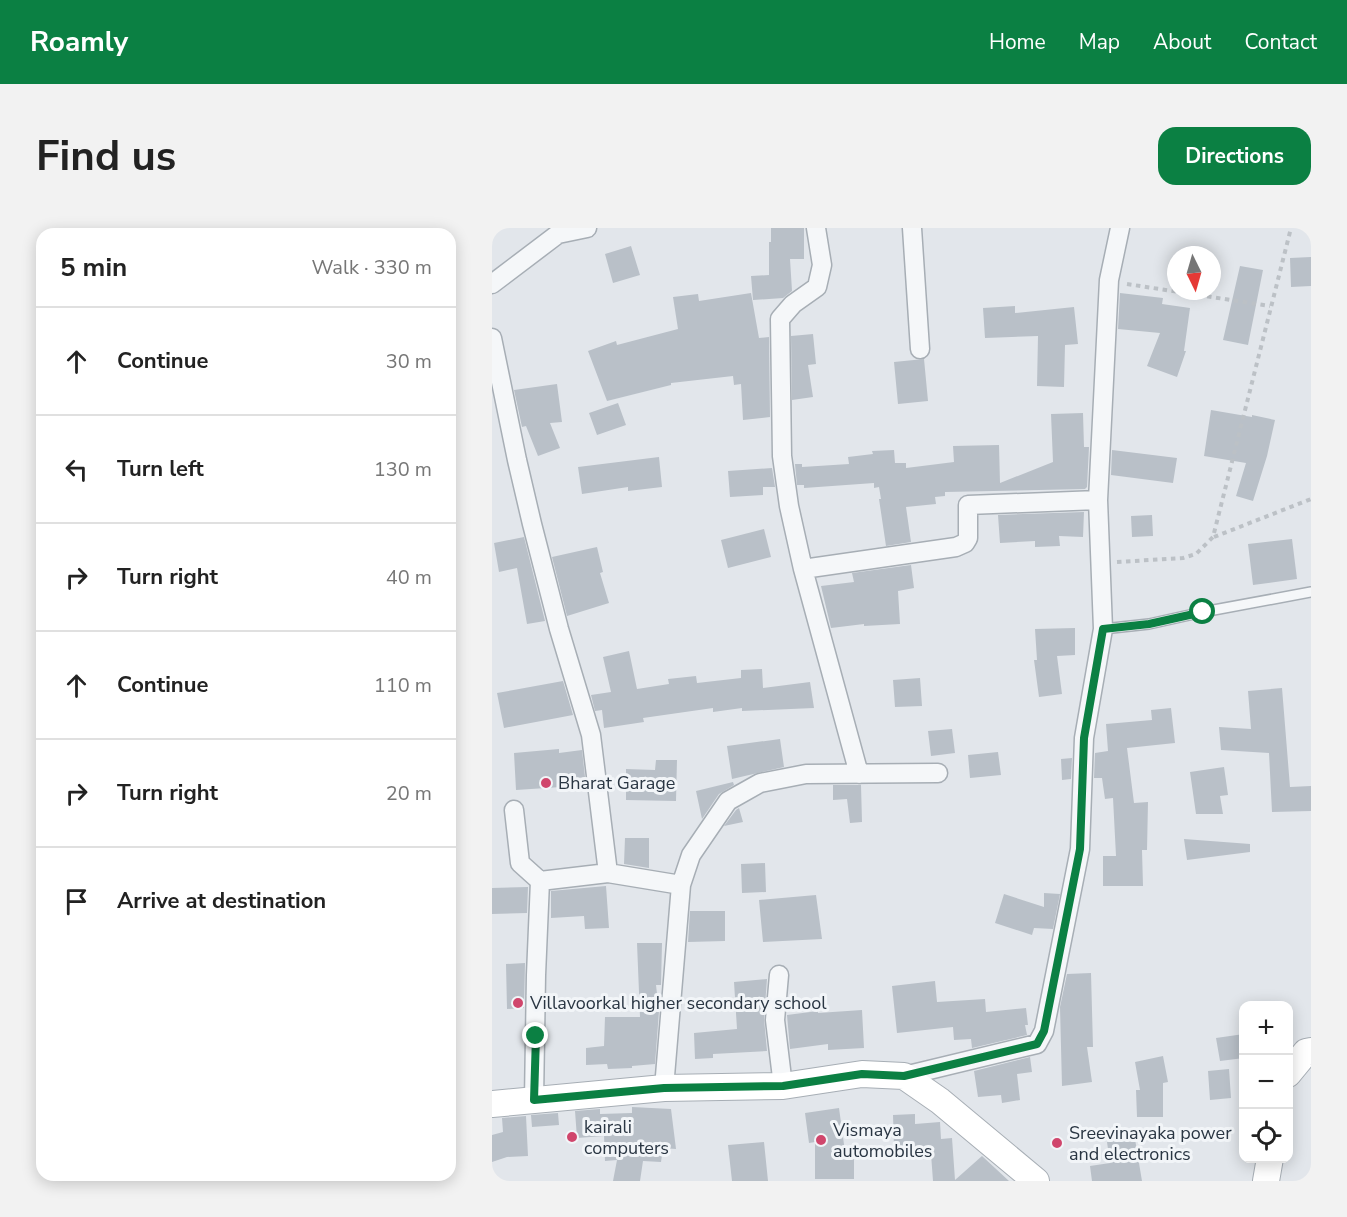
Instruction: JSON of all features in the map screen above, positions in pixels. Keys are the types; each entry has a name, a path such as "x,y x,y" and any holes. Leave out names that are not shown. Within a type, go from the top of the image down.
{"main road":[{"path":"1293,1068 1306,1052 1311,1051"},
{"path":"492,1104 664,1088 783,1086 862,1074 904,1076 940,1101 1036,1181"},
{"path":"1266,1181 1269,1163"}],"street":[{"path":"492,285 558,234 587,228"},
{"path":"816,228 822,266 817,287 793,304 780,319 782,456 789,506 803,569 859,774"},
{"path":"912,228 920,349"},
{"path":"904,1076 1037,1044 1044,1031 1080,849 1084,738 1103,629 1102,563 1097,520 1109,280 1120,228"},
{"path":"492,338 530,513 559,629 591,735 608,873"},
{"path":"803,569 956,547 965,543 968,538 968,505 1098,500"},
{"path":"664,1088 681,885 691,855 728,801 760,783 806,774 938,773"},
{"path":"514,810 520,863 540,881 608,873 681,885"},
{"path":"534,1100 540,881"},
{"path":"779,975 776,1020 783,1086"}],"lane":[{"path":"1103,629 1149,624 1311,592"}],"path":[{"path":"1213,537 1291,228"},
{"path":"1109,280 1122,284 1270,306"},
{"path":"1102,563 1183,558 1196,554 1213,537 1311,499"}],"building":[{"path":"771,228 804,228 804,259 790,259 792,291 783,298 753,300 751,276 769,275"},
{"path":"631,246 640,275 613,283 605,254"},
{"path":"1311,257 1311,286 1291,287 1290,258"},
{"path":"1240,266 1263,270 1248,345 1223,340"},
{"path":"751,293 759,338 769,337 770,417 743,420 741,384 734,385 733,376 671,383 671,385 607,401 588,351 616,341 617,345 678,329 673,297 698,294 699,301"},
{"path":"1120,293 1163,298 1162,304 1190,308 1184,351 1186,351 1177,377 1147,366 1160,333 1118,329"},
{"path":"1015,306 1015,313 1074,307 1078,344 1065,345 1064,387 1037,386 1038,336 985,338 983,308"},
{"path":"813,334 816,364 808,365 813,397 792,400 791,336"},
{"path":"924,359 928,401 898,404 894,362"},
{"path":"557,384 562,422 550,423 560,448 538,456 526,426 522,427 514,390"},
{"path":"618,403 626,425 597,435 589,413"},
{"path":"1211,410 1275,420 1253,501 1236,496 1246,463 1204,456"},
{"path":"1083,413 1084,447 1089,447 1087,487 1085,489 945,492 945,496 935,497 936,504 906,507 911,542 886,546 879,487 874,488 874,483 804,488 804,485 797,485 795,464 802,464 802,467 849,464 848,457 873,454 872,451 894,450 895,463 906,463 906,468 954,462 953,446 999,445 1000,483 1053,462 1051,414"},
{"path":"1112,450 1177,458 1173,483 1111,475"},
{"path":"659,457 662,487 628,491 628,487 582,494 578,467"},
{"path":"772,468 775,487 763,487 763,495 730,497 728,471"},
{"path":"1084,512 1083,537 1059,536 1060,546 1035,547 1035,541 1000,543 998,515"},
{"path":"1152,515 1153,536 1132,537 1131,516"},
{"path":"764,529 771,557 728,568 721,540"},
{"path":"524,537 545,621 527,624 517,568 499,572 494,543"},
{"path":"1292,539 1297,579 1253,585 1248,544"},
{"path":"597,547 603,572 600,573 609,603 567,616 552,557"},
{"path":"911,565 914,588 898,591 900,624 864,626 864,624 831,628 821,586 854,582 852,573"},
{"path":"1075,628 1075,655 1057,656 1062,694 1039,697 1034,660 1037,660 1035,629"},
{"path":"629,651 637,689 669,684 668,679 696,676 697,683 741,678 741,670 762,669 763,688 810,682 814,708 742,711 742,708 713,712 713,708 643,718 644,722 604,728 602,710 595,711 591,695 611,692 603,657"},
{"path":"920,678 922,706 895,707 893,680"},
{"path":"563,681 573,715 504,728 497,693"},
{"path":"1282,688 1290,787 1311,786 1311,811 1272,812 1269,753 1221,750 1219,727 1251,729 1248,691"},
{"path":"1171,708 1175,743 1127,748 1134,803 1148,802 1147,850 1142,850 1143,886 1103,886 1103,856 1116,856 1113,798 1105,799 1102,778 1094,778 1095,753 1108,751 1106,724 1152,720 1151,710"},
{"path":"952,729 955,753 931,756 928,731"},
{"path":"780,739 784,767 732,779 727,746"},
{"path":"559,749 559,753 582,750 585,777 561,780 561,787 516,790 514,753"},
{"path":"998,752 1001,775 970,778 968,755"},
{"path":"1072,758 1071,779 1062,780 1061,759"},
{"path":"656,760 677,760 676,801 626,800 626,769 655,770"},
{"path":"1224,767 1228,795 1220,796 1223,814 1196,814 1190,772"},
{"path":"733,782 734,785 719,794 702,819 696,791"},
{"path":"833,785 861,785 862,822 850,823 847,799 833,800"},
{"path":"739,808 743,822 724,826 736,810"},
{"path":"625,838 649,838 649,868 624,864"},
{"path":"1184,839 1250,844 1250,852 1187,860"},
{"path":"765,863 766,892 742,893 741,864"},
{"path":"606,886 609,928 585,929 584,916 551,918 551,891"},
{"path":"528,887 527,913 492,914 492,888"},
{"path":"1044,893 1060,894 1053,929 1034,928 1032,935 995,923 1004,894 1044,907"},
{"path":"816,895 822,939 763,942 759,900"},
{"path":"690,911 725,911 725,941 688,942"},
{"path":"637,943 662,943 661,985 656,985 659,1011 655,1064 608,1069 607,1064 586,1065 586,1048 604,1046 605,1017 640,1017"},
{"path":"525,963 524,1008 507,1009 506,964"},
{"path":"1091,973 1093,1047 1087,1047 1092,1082 1062,1086 1060,1007 1067,974"},
{"path":"767,979 764,1019 767,1051 713,1054 713,1058 695,1059 694,1033 737,1029 734,982"},
{"path":"935,981 937,1002 985,999 986,1012 1026,1008 1027,1035 972,1048 971,1039 954,1040 953,1027 897,1033 892,986"},
{"path":"862,1010 864,1048 828,1050 828,1044 790,1049 787,1015 818,1011 818,1013"},
{"path":"1239,1035 1239,1059 1220,1061 1216,1038"},
{"path":"1163,1056 1168,1082 1163,1083 1163,1117 1137,1117 1136,1090 1140,1090 1135,1062"},
{"path":"1030,1057 1032,1072 1017,1074 1020,1100 1002,1103 1001,1095 978,1097 974,1071"},
{"path":"1229,1069 1231,1098 1210,1100 1208,1071"},
{"path":"632,1107 671,1109 676,1149 663,1148 661,1162 643,1161 640,1181 613,1181 617,1160 605,1161 604,1136 577,1138 575,1111 600,1109 600,1114 632,1113"},
{"path":"839,1108 846,1159 854,1159 854,1179 815,1179 815,1142 809,1143 805,1113"},
{"path":"558,1113 559,1125 532,1127 531,1115"},
{"path":"915,1114 915,1124 940,1122 941,1139 952,1138 955,1180 982,1156 1009,1181 933,1181 931,1154 919,1154 918,1147 894,1148 893,1115"},
{"path":"526,1116 528,1156 507,1157 492,1162 492,1135 503,1132 502,1118"},
{"path":"1135,1139 1142,1181 1092,1181 1090,1166 1110,1163 1107,1142"},
{"path":"764,1142 768,1181 732,1181 728,1145"}],"place":[{"name":"Bharat Garage","path":"546,783"},
{"name":"Villavoorkal higher secondary school","path":"518,1003"},
{"name":"kairali computers","path":"572,1137"},
{"name":"Vismaya automobiles","path":"821,1140"},
{"name":"Sreevinayaka power and electronics","path":"1057,1143"}],"route":[{"path":"536,1036 534,1100 664,1088 783,1086 862,1074 904,1076 1037,1044 1044,1031 1080,849 1084,738 1103,629 1149,624 1203,612"}]}
